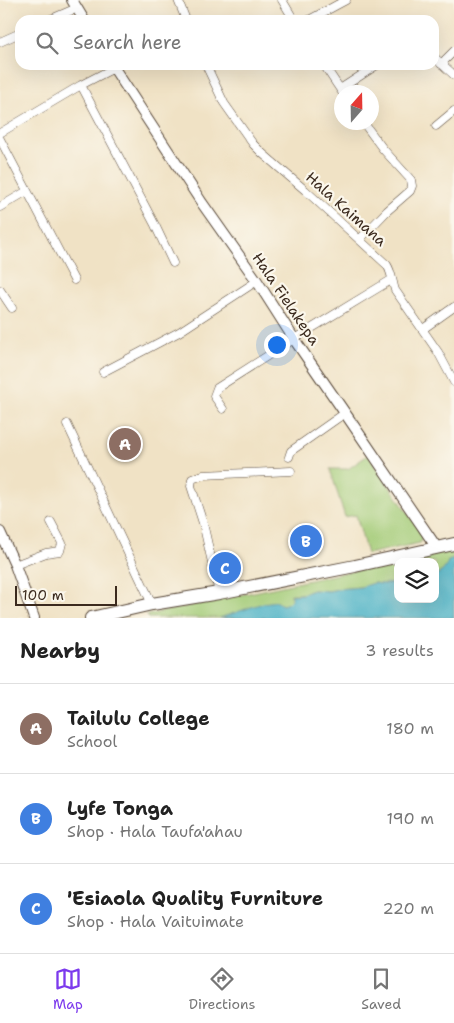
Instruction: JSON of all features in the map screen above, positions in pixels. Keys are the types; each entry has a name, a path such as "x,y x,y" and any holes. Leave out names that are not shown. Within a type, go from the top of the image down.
{"main road":[{"path":"91,618 152,604 219,593 454,544"}],"street":[{"path":"178,0 184,15"},
{"path":"282,0 291,15"},
{"path":"318,15 346,0"},
{"path":"57,15 74,4 81,15"},
{"path":"0,42 15,35"},
{"path":"454,51 441,64 454,75"},
{"path":"0,132 106,70"},
{"name":"Hala Fielakepa","path":"116,70 202,203 437,548"},
{"name":"Hala Kaimana","path":"208,70 224,103 253,144 387,265 391,271 391,280 395,290 438,352 454,382"},
{"path":"327,70 337,85"},
{"path":"349,85 370,70"},
{"path":"81,85 174,263"},
{"path":"436,126 454,111"},
{"path":"360,239 387,211 410,191 412,186 411,180 369,130"},
{"path":"0,139 74,280"},
{"path":"0,207 27,191"},
{"path":"223,409 214,396 217,388 391,280"},
{"path":"103,372 178,332 256,281"},
{"path":"0,290 12,308"},
{"path":"423,329 454,307"},
{"path":"289,457 291,451 345,413"},
{"path":"67,424 152,604"},
{"path":"219,593 203,523 191,486 192,480 203,475 290,471"},
{"path":"14,565 46,553 60,551 62,543 51,522"},
{"path":"0,532 34,618"}],"green space":[{"path":"368,455 423,535 420,543 367,554 356,515 345,517 330,469 348,469"},
{"path":"454,550 454,569 439,574 439,558 415,558"},
{"path":"394,562 394,583 373,583 361,587 329,591 313,590 302,594 291,594 291,600 287,604 282,605 277,602 254,618 148,618 147,615"}],"water":[{"path":"454,559 454,618 220,618 263,603 276,601 282,605 286,604 291,600 291,595 313,590 329,591 361,587 373,583 394,583 394,603 439,603 439,573 448,561"}],"place":[{"name":"Tailulu College","path":"125,444"},
{"name":"Lyfe Tonga","path":"306,541"},
{"name":"'Esiaola Quality Furniture","path":"225,568"}]}
